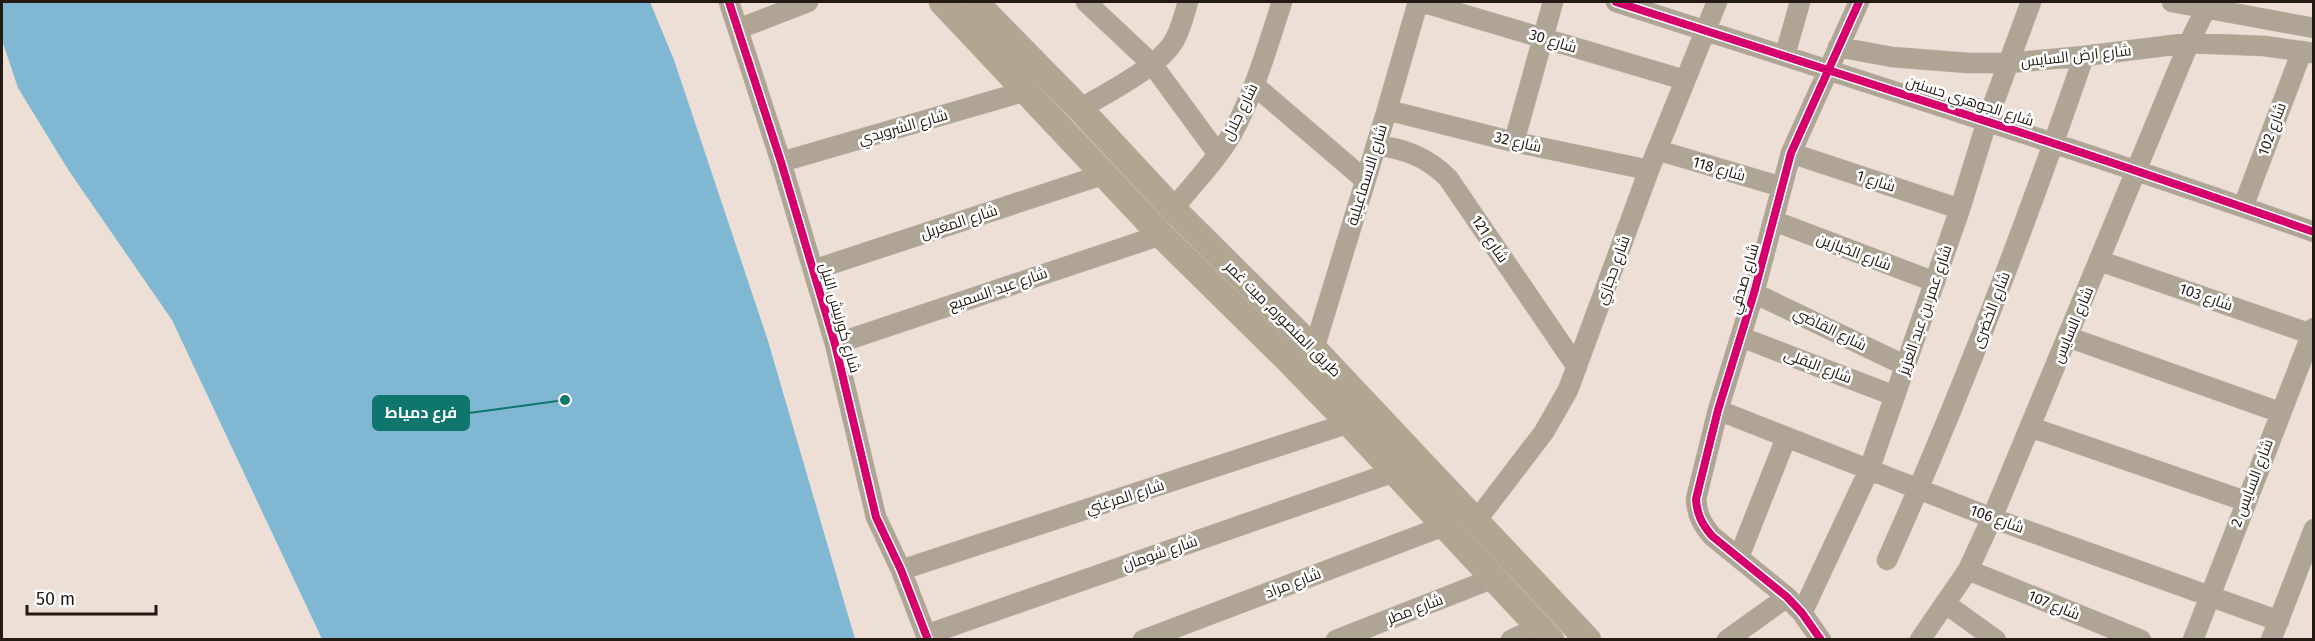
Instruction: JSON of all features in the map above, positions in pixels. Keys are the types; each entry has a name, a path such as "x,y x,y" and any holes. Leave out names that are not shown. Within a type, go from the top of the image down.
{"main road":[{"name":"طريق المنصوره, ميت غمر","path":"942,2 1161,235 1349,423 1545,633"},
{"name":"طريق المنصوره, ميت غمر","path":"975,2 1080,109 1173,209 1314,348 1588,639"}],"street":[{"name":"شارع كورنيش النيل","path":"729,2 781,162 835,344 876,517 901,570 927,637"},
{"path":"738,29 808,2"},
{"path":"1086,2 1152,64 1218,154"},
{"path":"1080,109 1152,64 1173,43 1188,2"},
{"name":"شارع جلال","path":"1173,209 1218,154 1232,132 1254,85 1282,2"},
{"name":"شارع 30","path":"1419,2 1685,80"},
{"name":"شارع الاسماعيلية","path":"1314,348 1419,2"},
{"path":"1514,142 1553,2"},
{"name":"شارع الجوهري حسنين","path":"1616,2 1829,68 2138,170 2313,232"},
{"name":"شارع حجازي","path":"1476,521 1544,432 1568,390 1649,170 1717,2"},
{"path":"1785,55 1800,2"},
{"name":"شارع صدقي","path":"1821,639 1787,597 1712,536 1697,513 1696,499 1718,410 1754,293 1791,153 1859,2"},
{"name":"شارع عمر بن عبد العزيز","path":"1802,613 1869,470 1960,209 1987,121 2031,2"},
{"path":"2172,2 2207,5 2313,28"},
{"name":"شارع السايس","path":"1920,639 1968,570 1992,518 2189,43 2207,5"},
{"name":"شارع ارض السايس","path":"1838,47 1892,57 1968,63 2009,63 2189,43 2255,45 2308,52"},
{"name":"شارع 102","path":"2243,207 2308,52"},
{"name":"شارع الخضرى","path":"1887,560 1969,369 2054,143 2084,56"},
{"path":"1254,85 1365,180"},
{"name":"شارع الشرويدي","path":"781,162 1026,91"},
{"name":"شارع 32","path":"1387,110 1514,142 1649,170"},
{"name":"شارع 121","path":"1376,145 1401,149 1423,158 1437,166 1448,178 1577,368"},
{"name":"شارع 118","path":"1657,150 1782,187"},
{"name":"شارع 1","path":"1791,153 1960,209"},
{"name":"شارع المغربل","path":"813,270 1105,174"},
{"name":"شارع الخبازين","path":"1774,221 1935,282"},
{"name":"شارع عبد السميع","path":"835,344 1161,235"},
{"name":"شارع 103","path":"2100,261 2312,331"},
{"name":"شارع القاضي","path":"1754,293 1906,366"},
{"name":"شارع السايس 2","path":"2193,639 2312,331"},
{"name":"شارع البقلى","path":"1741,337 1895,396"},
{"path":"2068,337 2279,412"},
{"name":"شارع 106","path":"1718,410 1992,518 2210,596 2275,630"},
{"name":"شارع المرغني","path":"901,570 1349,423"},
{"path":"2030,427 2246,501"},
{"path":"1739,557 1786,438"},
{"name":"شارع شومان","path":"927,637 1394,472"},
{"name":"شارع مراد","path":"1143,639 1444,526"},
{"path":"2275,630 2313,529"},
{"name":"شارع 107","path":"1968,570 2141,639"},
{"name":"شارع مطر","path":"1336,639 1494,578"},
{"path":"1727,639 1787,597"},
{"path":"1946,604 1996,639"},
{"path":"1511,639 1545,633"}],"water":[{"path":"2,2 650,2 674,60 768,341 855,639 322,639 172,320 69,171 18,88 3,43"}],"cycle path":[{"path":"729,2 781,162 835,344 876,517 901,570 928,640"},
{"path":"1616,2 2053,143 2314,232"},
{"path":"1821,640 1802,613 1787,597 1712,536 1701,519 1696,499 1718,410 1754,293 1791,153 1859,2"}],"place":[{"name":"فرع دمياط","path":"565,400"}]}
